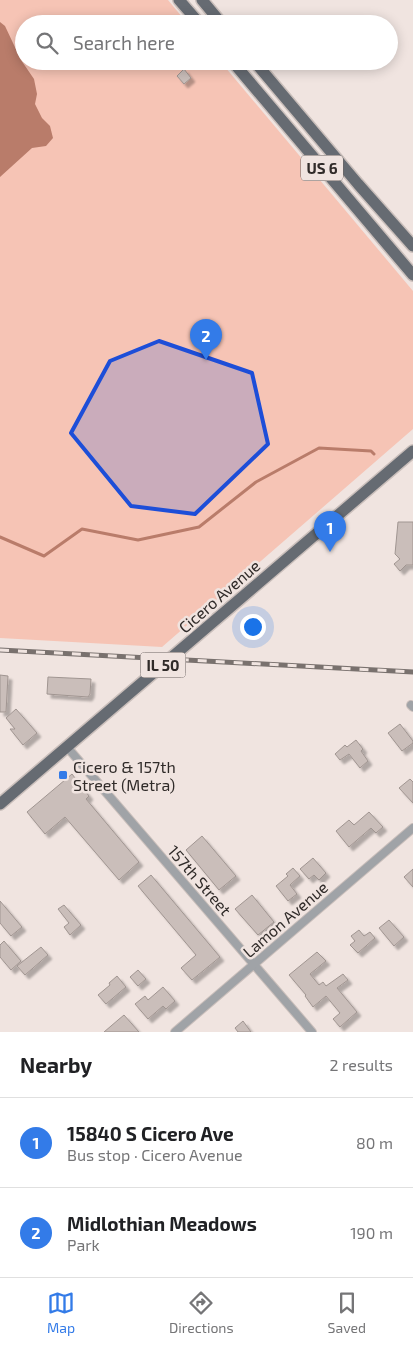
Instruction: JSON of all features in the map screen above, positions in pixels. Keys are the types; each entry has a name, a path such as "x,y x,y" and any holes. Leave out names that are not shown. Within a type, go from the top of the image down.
{"main road":[{"path":"179,0 192,15"},
{"path":"202,0 214,15"},
{"name":"US 6","path":"240,70 413,275"},
{"name":"US 6","path":"262,70 413,246"},
{"name":"Cicero Avenue","path":"0,804 413,451"}],"street":[{"name":"157th Street","path":"67,747 312,1032"},
{"name":"Lamon Avenue","path":"175,1032 413,828"}],"highlighted area":[{"path":"159,341 252,373 268,444 195,514 131,506 71,433 110,361"}],"shaded area":[{"path":"0,0 168,0 180,15 15,15 15,70 228,70 413,291 413,429 162,647 0,638"},
{"path":"0,22 5,26 15,47 15,70 28,70 34,79 37,94 35,104 42,118 50,126 53,138 46,146 32,148 0,177"}],"building":[{"path":"185,70 191,78 184,84 177,76"},
{"path":"398,522 413,522 413,565 406,565 400,571 394,564 400,559 395,554"},
{"path":"0,675 8,676 6,712 0,712"},
{"path":"48,677 91,679 90,694 88,697 47,694"},
{"path":"16,709 37,733 23,745 10,729 15,729 6,718"},
{"path":"400,724 413,741 402,751 388,733"},
{"path":"356,740 363,749 361,751 368,761 360,768 349,754 340,760 335,754 345,745 347,747"},
{"path":"72,774 89,796 86,799 139,862 119,880 65,817 45,834 27,812"},
{"path":"410,779 413,782 413,803 399,788"},
{"path":"369,812 383,827 376,833 371,828 349,847 336,831 349,820 354,825"},
{"path":"202,836 236,876 219,890 186,850"},
{"path":"313,858 326,873 319,880 314,875 309,879 300,869"},
{"path":"293,868 300,876 290,885 297,894 288,901 276,886 288,876 286,874"},
{"path":"413,869 413,887 404,877"},
{"path":"151,875 220,957 192,980 181,968 196,955 138,886"},
{"path":"252,895 274,922 258,935 235,909"},
{"path":"0,901 22,927 11,936 0,923"},
{"path":"64,905 81,925 70,935 64,927 69,923 58,909"},
{"path":"389,920 404,937 394,946 379,928"},
{"path":"359,930 364,936 370,932 375,938 358,953 350,945 355,941 351,936"},
{"path":"4,941 21,961 11,970 0,957 0,945"},
{"path":"41,947 48,955 25,975 17,966"},
{"path":"317,952 326,961 310,974 319,985 323,982 326,986 343,974 348,980 337,988 357,1012 340,1027 333,1019 340,1013 326,996 313,1007 306,995 289,975"},
{"path":"138,970 146,979 138,986 130,977"},
{"path":"117,976 126,987 106,1004 98,995"},
{"path":"163,987 175,1001 166,1009 163,1006 148,1019 135,1004 145,996 148,1000"},
{"path":"124,1015 139,1032 104,1032 118,1020"},
{"path":"243,1021 251,1032 238,1032 235,1028"}],"waterway":[{"path":"0,537 44,556 82,529 138,540 199,527 256,482 319,448 371,451 374,454"}],"railway":[{"path":"0,650 413,672"}],"place":[{"name":"Midlothian Meadows","path":"206,360"},
{"name":"15840 S Cicero Ave","path":"330,552"},
{"name":"Cicero & 157th Street (Metra)","path":"63,775"}]}
